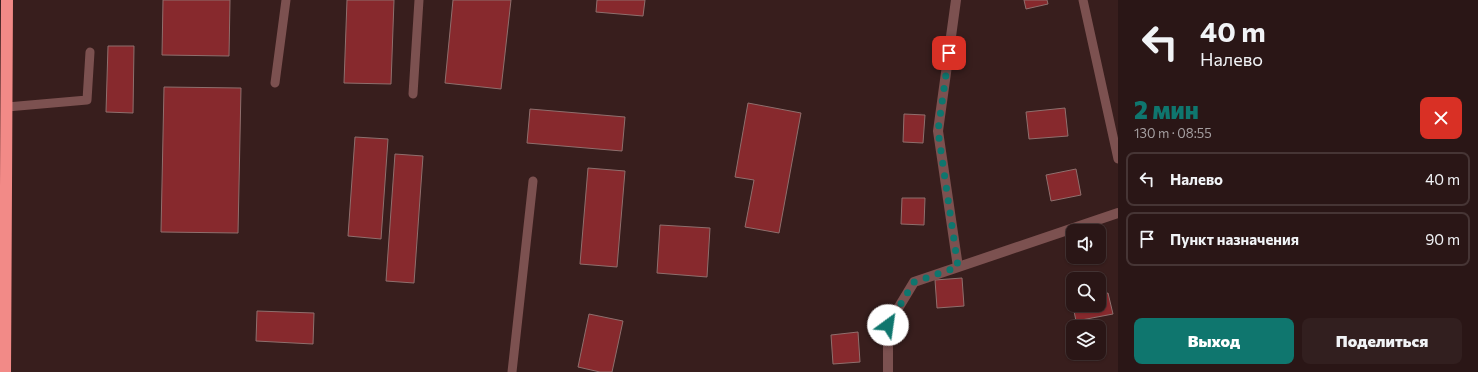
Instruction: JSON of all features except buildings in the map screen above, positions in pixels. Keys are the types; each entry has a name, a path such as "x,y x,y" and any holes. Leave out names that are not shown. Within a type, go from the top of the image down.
{"highway":[{"path":"5,372 3,338 7,107 7,0"}],"street":[{"path":"956,0 938,131 958,267"},
{"path":"888,372 888,325 914,282 1118,213"}],"lane":[{"path":"275,82 286,0"},
{"path":"413,94 419,0"},
{"path":"1083,0 1118,159"},
{"path":"7,107 87,100 90,52"},
{"path":"512,372 533,181"}],"route":[{"path":"888,325 914,282 958,267 938,131 949,53"}]}
